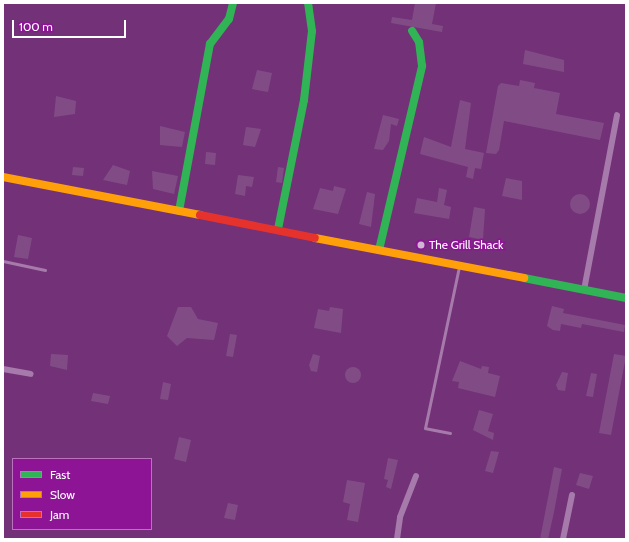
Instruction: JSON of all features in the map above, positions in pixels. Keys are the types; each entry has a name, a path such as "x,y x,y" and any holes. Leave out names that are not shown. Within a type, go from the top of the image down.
{"street":[{"path":"179,211 210,44 229,19 233,3"},
{"path":"278,229 304,100 312,31 308,3"},
{"path":"379,250 415,106 422,66 419,42 412,31"},
{"path":"584,290 617,115"},
{"path":"3,177 278,229 626,298"},
{"path":"3,369 31,374"},
{"path":"397,539 400,517 416,476"},
{"path":"563,539 572,495"}],"lane":[{"path":"3,261 44,270"},
{"path":"450,433 425,428 460,265"}],"building":[{"path":"415,3 436,3 432,24 443,26 442,32 391,23 392,17 412,20"},
{"path":"525,50 564,60 564,72 523,64"},
{"path":"257,70 272,73 268,92 252,89"},
{"path":"520,80 535,83 534,88 560,93 556,114 604,123 600,140 504,121 499,150 496,154 486,153 498,86 501,83 519,86"},
{"path":"56,96 76,101 75,114 54,117"},
{"path":"460,100 471,103 465,149 484,153 481,169 475,168 473,179 466,177 468,167 420,154 424,137 451,147"},
{"path":"383,115 399,119 397,126 391,124 389,141 383,150 374,149"},
{"path":"160,126 185,132 182,147 160,145"},
{"path":"246,127 261,129 255,147 243,145"},
{"path":"206,152 216,153 215,165 205,164"},
{"path":"113,165 130,171 127,185 103,180"},
{"path":"73,167 84,168 83,176 72,175"},
{"path":"278,167 284,168 282,183 276,182"},
{"path":"152,171 178,176 174,194 153,189"},
{"path":"238,175 254,177 252,187 246,186 245,196 235,194"},
{"path":"506,178 522,181 522,200 502,196"},
{"path":"334,186 346,189 338,214 313,209 320,188 333,191"},
{"path":"439,188 447,190 444,205 451,207 449,219 414,213 417,198 437,202"},
{"path":"367,192 375,194 371,227 359,224"},
{"path":"580,194 587,197 590,204 587,211 580,214 573,211 570,204 573,197"},
{"path":"474,207 485,209 483,240 469,237"},
{"path":"18,235 32,238 28,259 14,257"},
{"path":"552,306 564,309 563,313 625,325 624,332 582,324 581,328 561,324 560,331 553,330 547,326"},
{"path":"178,307 191,307 198,319 218,323 214,340 187,338 177,346 167,336"},
{"path":"330,307 343,309 341,333 314,328 318,309 329,311"},
{"path":"230,334 237,335 233,357 226,356"},
{"path":"51,354 68,355 67,370 50,366"},
{"path":"313,354 320,356 317,372 311,371 309,365"},
{"path":"614,354 626,356 611,435 599,433"},
{"path":"460,361 481,369 482,366 489,367 488,373 500,376 495,397 458,388 459,382 452,381"},
{"path":"353,367 359,369 361,375 359,381 353,383 347,381 345,375 347,369"},
{"path":"562,372 568,373 565,391 558,390 556,385"},
{"path":"591,373 597,374 593,397 586,396"},
{"path":"163,382 171,384 168,400 160,399"},
{"path":"93,393 110,396 108,404 91,401"},
{"path":"479,410 493,414 488,431 494,433 493,440 473,430"},
{"path":"179,437 191,440 186,462 174,459"},
{"path":"491,451 499,452 493,473 485,471"},
{"path":"388,458 398,460 391,489 386,487 388,480 384,479"},
{"path":"554,467 562,469 554,512 548,539 540,539"},
{"path":"580,473 593,476 589,489 576,485"},
{"path":"347,480 365,483 358,522 347,520 350,504 343,502"},
{"path":"228,503 238,505 235,520 224,518"}],"traffic: fast":[{"path":"179,211 210,44 229,19 233,3"},
{"path":"278,229 304,100 312,31 308,3"},
{"path":"379,250 422,66 419,42 412,31"},
{"path":"524,278 626,298"}],"traffic: slow":[{"path":"3,177 200,215"},
{"path":"315,238 524,278"}],"traffic: jam":[{"path":"200,215 315,238"}],"place":[{"name":"The Grill Shack","path":"421,245"}]}
